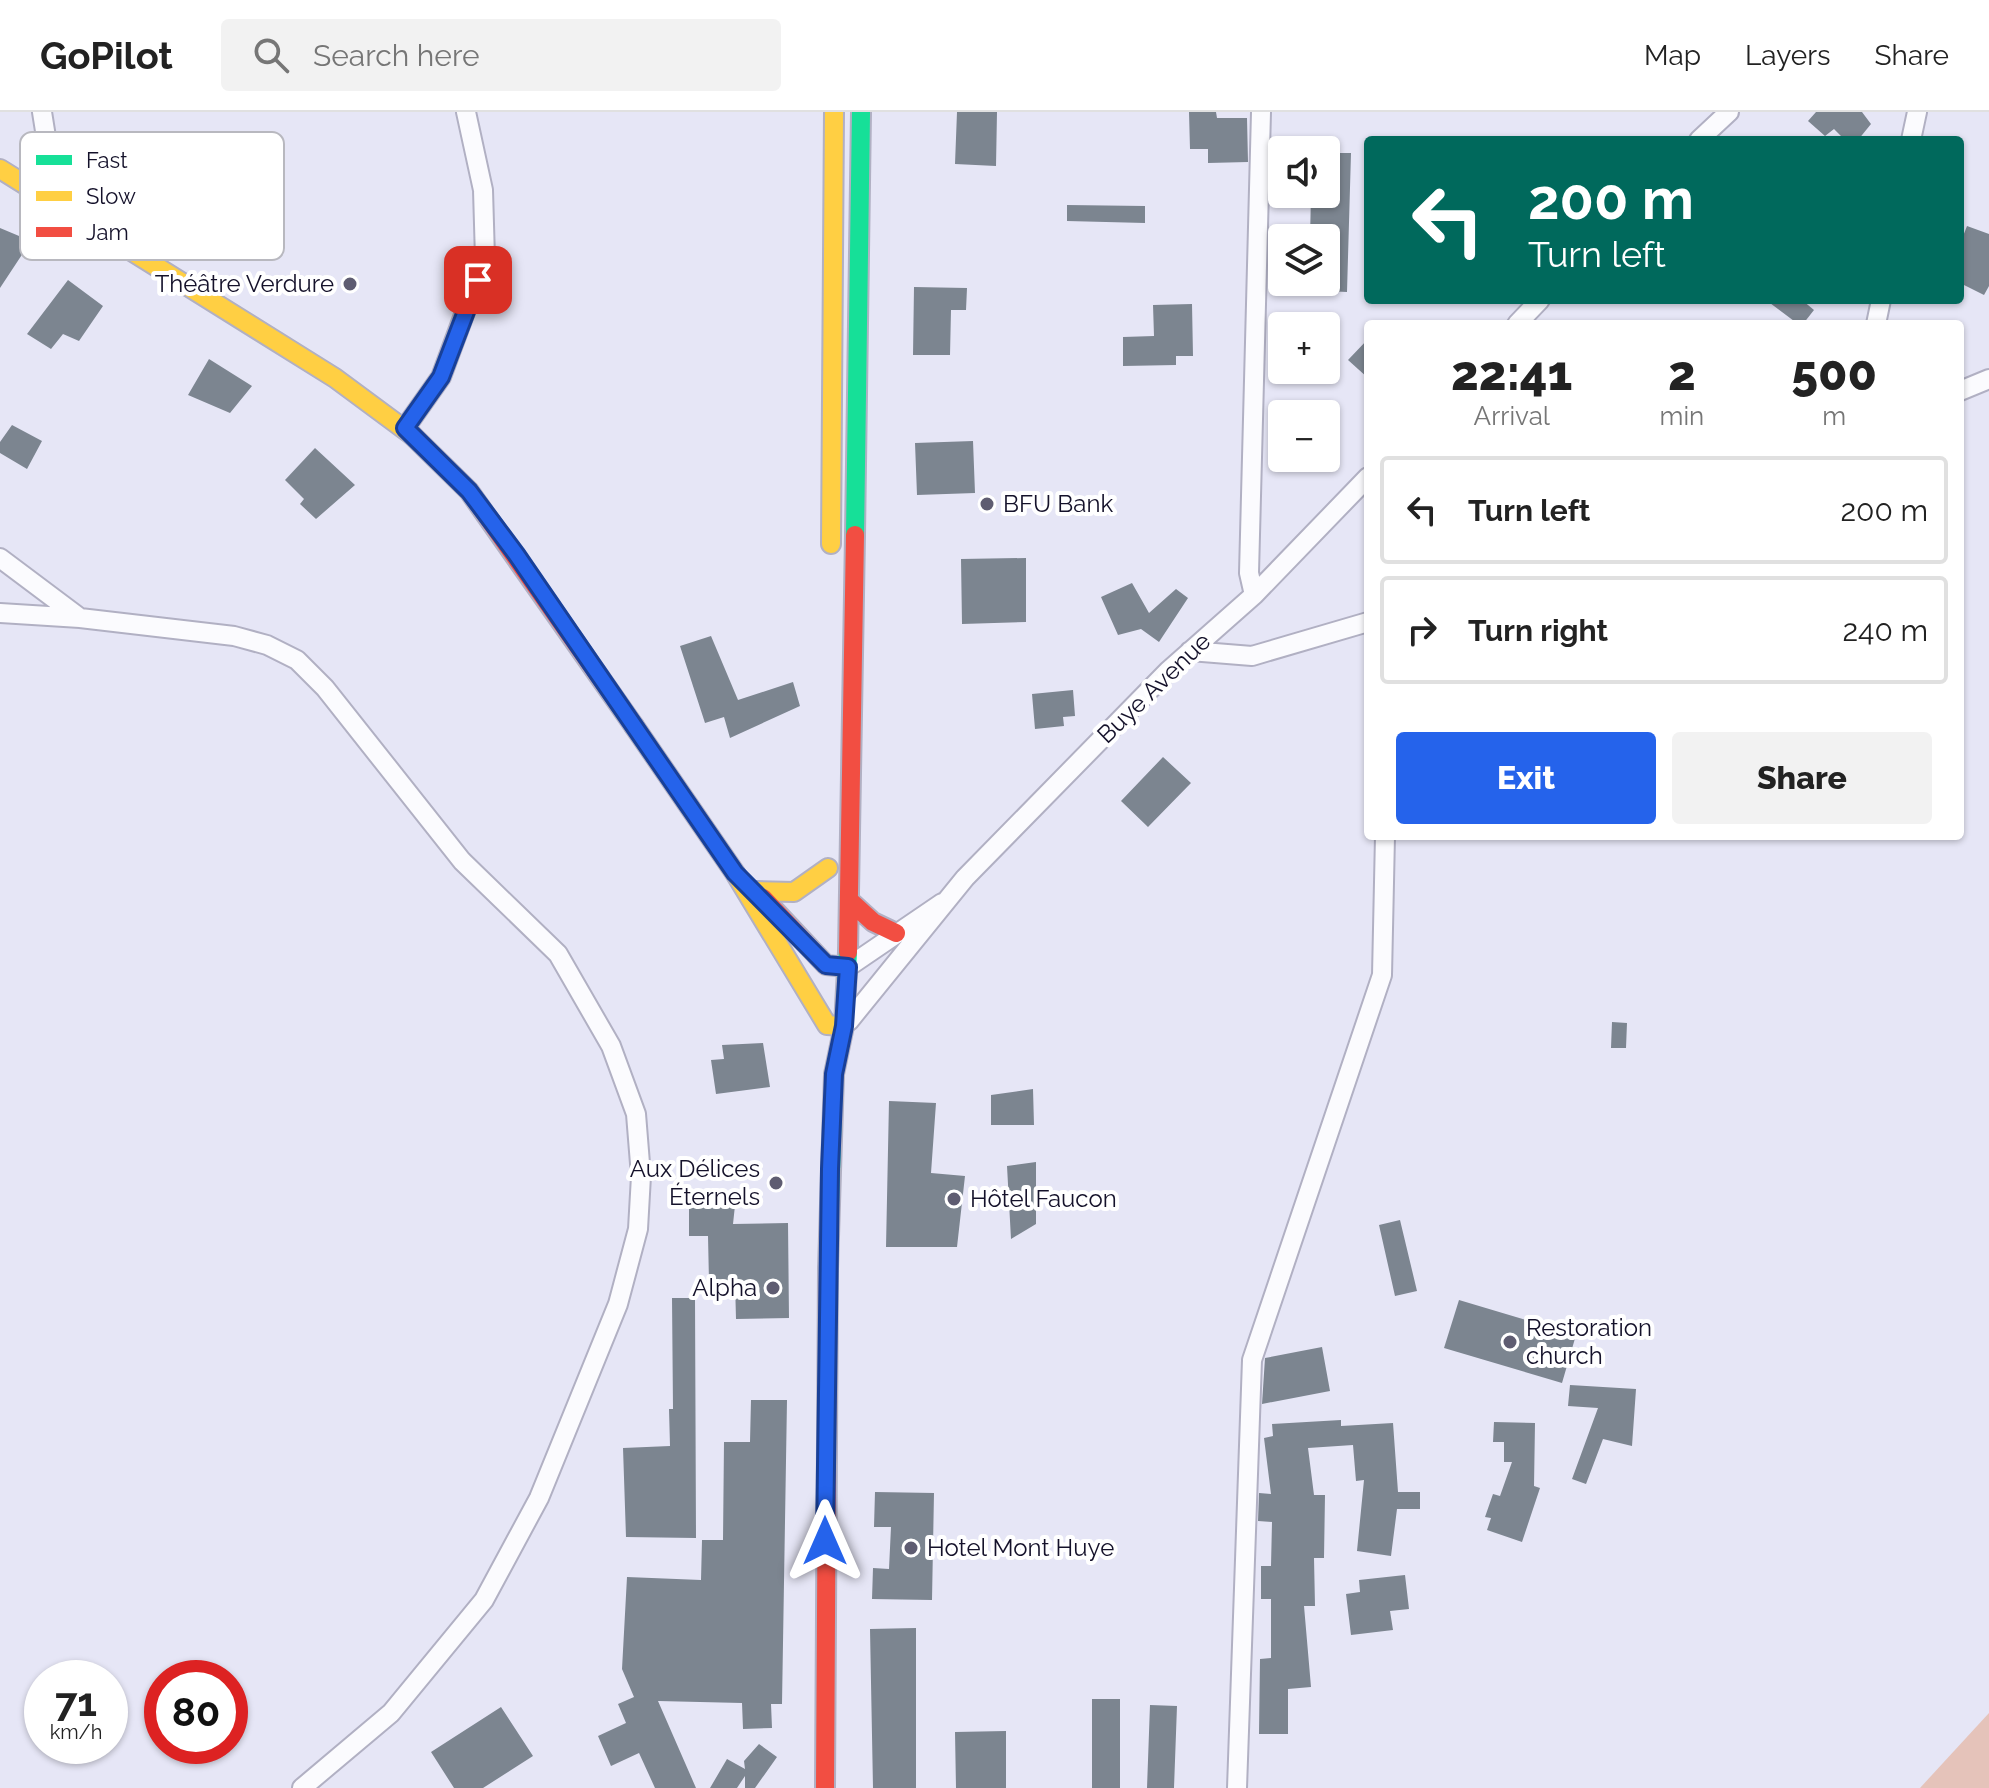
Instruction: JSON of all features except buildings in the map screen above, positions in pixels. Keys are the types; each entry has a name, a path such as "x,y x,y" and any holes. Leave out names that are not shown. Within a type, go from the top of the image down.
{"main road":[{"path":"831,568 834,112"},
{"path":"817,1784 825,1761 825,1383 834,1074 836,1026 848,967 861,112"},
{"path":"0,169 20,182"},
{"path":"144,260 335,378 405,428 469,491 516,554 735,873 836,1026"},
{"path":"829,757 851,759"},
{"path":"756,891 794,892 828,860 828,895"},
{"path":"735,873 826,965 848,967"},
{"path":"849,900 873,922 896,933"},
{"path":"827,937 826,965 836,1026"}],"street":[{"path":"42,112 45,132"},
{"path":"405,428 441,377 485,258 483,190 466,112"},
{"path":"1254,595 1249,573 1261,112"},
{"path":"1703,136 1729,112"},
{"path":"1912,136 1917,112"},
{"path":"1521,320 1536,304"},
{"path":"1964,389 1989,379"},
{"name":"Buye Avenue","path":"848,967 942,903 1190,651 1254,595 1364,481"},
{"path":"0,558 80,618"},
{"path":"0,613 80,618 234,636 267,645 297,660 325,688 462,861 558,954 611,1046 636,1114 641,1176 638,1229 618,1304 539,1498 484,1600 391,1713 302,1788"},
{"path":"1190,651 1252,656 1364,623"},
{"path":"1237,1788 1252,1360 1382,975 1385,840"},
{"name":"Buye Avenue","path":"836,1026 931,922 942,903"}],"shaded area":[{"path":"1989,1713 1989,1788 1920,1788"}],"traffic: fast":[{"path":"855,535 861,112"},
{"path":"828,1269 834,1074 844,1026 848,952"}],"traffic: slow":[{"path":"831,544 834,112"},
{"path":"0,169 20,181"},
{"path":"146,260 335,378 412,435"},
{"path":"634,726 735,873 827,1025 844,1026"},
{"path":"756,891 794,892 828,868"}],"traffic: jam":[{"path":"412,435 469,491 634,726"},
{"path":"848,952 855,535"},
{"path":"763,898 826,965 848,967"},
{"path":"849,900 873,922 896,933"},
{"path":"825,1788 828,1269"}],"place":[{"name":"Théâtre Verdure","path":"350,284"},
{"name":"BFU Bank","path":"987,504"},
{"name":"Aux Délices Éternels","path":"776,1183"},
{"name":"Hôtel Faucon","path":"954,1199"},
{"name":"Alpha","path":"773,1288"},
{"name":"Restoration church","path":"1510,1342"},
{"name":"Hotel Mont Huye","path":"911,1548"}],"route":[{"path":"478,280 441,377 405,428 469,491 516,554 735,873 826,965 848,967 844,1026 834,1074 830,1169 825,1541"}]}
